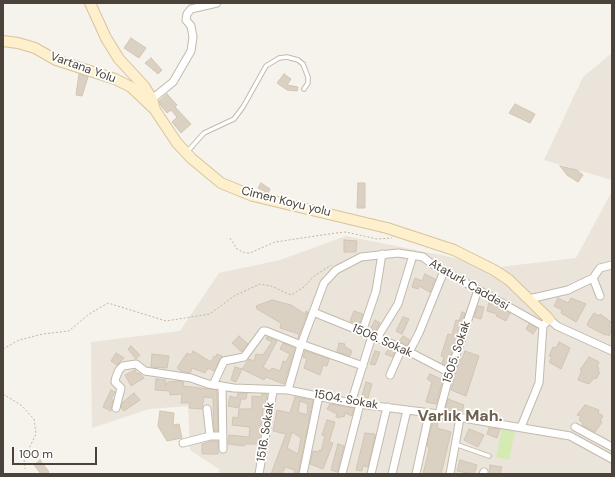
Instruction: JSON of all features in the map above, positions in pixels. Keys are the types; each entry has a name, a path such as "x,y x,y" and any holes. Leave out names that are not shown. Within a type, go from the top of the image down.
{"street":[{"name":"Cimen Koyu yolu","path":"90,3 106,38 119,58 144,86 152,99 155,110 177,143 186,153 221,183 242,192 387,228 454,250 494,270 509,280 529,299 546,322"},
{"path":"152,99 173,82 191,51 193,37 191,26 186,20 187,14 191,9 217,3"},
{"name":"Vartana Yolu","path":"3,41 36,48 56,60 115,79 131,87 155,110"},
{"name":"Ataturk Caddesi","path":"288,390 301,345 324,283 336,270 361,257 382,254 398,253 423,257 444,271 478,290 612,351"},
{"path":"362,332 376,291 382,254"},
{"path":"352,403 363,366 375,337 398,304 414,256"},
{"path":"529,299 568,290 593,278 600,268 612,265"},
{"path":"409,352 419,333 444,271"},
{"path":"593,278 600,296"},
{"name":"1505. Sokak","path":"439,414 450,374 478,290"},
{"name":"1506. Sokak","path":"313,312 402,348 450,374"},
{"path":"521,427 539,384 546,322"},
{"path":"213,385 224,361 244,357 263,331 363,366"},
{"path":"390,375 402,348"},
{"name":"1504. Sokak","path":"116,408 121,388 115,382 119,370 123,366 136,364 144,371 191,378 213,385 273,391 288,390 319,395 352,403 429,414 439,414 570,436 612,459"},
{"path":"222,386 224,449"},
{"name":"1516. Sokak","path":"259,474 273,391"},
{"path":"303,474 319,395"},
{"path":"342,474 360,404"},
{"path":"371,474 387,407"},
{"path":"207,409 210,436"},
{"path":"392,474 407,410"},
{"path":"416,474 429,414"},
{"path":"450,474 460,418"},
{"path":"576,427 612,447"},
{"path":"182,442 210,436 223,436"}],"lane":[{"path":"186,153 204,133 234,119 243,107 266,66 279,58 287,57 298,60 303,64 308,77 308,83 304,88"},
{"path":"455,444 489,456"}],"path":[{"path":"230,238 237,249 245,253 250,253 275,242 336,233 346,232 376,239 398,238"},
{"path":"3,349 20,340 43,334 69,331 89,314 108,303 166,320 210,314 234,296 260,284 271,286 291,295 304,287 313,277 324,269 336,263"},
{"path":"3,394 21,405 34,419 36,434 24,459 25,469"}],"shaded area":[{"path":"612,53 612,180 544,160 583,77"},
{"path":"612,191 612,474 219,474 219,469 190,450 188,406 149,409 92,428 91,342 180,331 219,273 280,260 346,236 500,267 576,258"}],"green space":[{"path":"502,428 515,431 509,460 496,457"}],"building":[{"path":"131,38 146,48 139,58 124,48"},
{"path":"151,58 162,70 158,74 145,63"},
{"path":"79,74 88,77 82,96 76,95"},
{"path":"284,74 291,79 287,85 298,87 297,91 287,90 277,83"},
{"path":"167,94 177,105 175,107 191,124 181,133 172,122 177,117 171,110 167,113 159,101"},
{"path":"515,104 535,114 530,123 509,113"},
{"path":"560,166 577,170 583,175 578,182 567,175"},
{"path":"261,183 270,189 268,193 258,188"},
{"path":"358,183 365,183 365,208 357,208"},
{"path":"344,240 357,241 356,252 344,252"},
{"path":"425,274 435,279 430,292 419,286 418,289 412,287 415,278 422,281"},
{"path":"558,298 568,303 571,298 586,304 576,322 561,313 562,310 554,306"},
{"path":"272,300 291,305 305,314 306,311 308,312 298,338 299,334 280,328 281,324 279,322 257,309 256,306"},
{"path":"489,302 510,313 506,321 496,316 497,314 487,311"},
{"path":"478,306 484,307 481,319 474,317"},
{"path":"354,311 363,314 359,325 350,321"},
{"path":"462,312 465,313 447,366 442,363 444,357 441,356 448,334 452,335 456,320 459,321"},
{"path":"594,313 599,316 600,314 611,322 609,325 612,329 609,336 588,326 587,324"},
{"path":"403,317 409,319 402,334 396,331"},
{"path":"375,320 380,323 375,332 370,329"},
{"path":"529,324 537,328 533,334 526,329"},
{"path":"239,336 248,344 242,352 232,343"},
{"path":"403,336 410,340 407,345 399,341"},
{"path":"267,337 277,341 263,367 270,371 272,368 280,371 283,361 286,362 290,354 280,349 283,343 295,348 284,384 266,377 264,380 242,369 249,359 254,361 256,354 263,355 272,342 266,339"},
{"path":"559,342 570,348 561,369 549,362 552,357 549,356 553,347 556,348"},
{"path":"339,343 345,344 344,346 352,351 350,356 337,352"},
{"path":"131,346 140,355 136,359 128,349"},
{"path":"389,348 395,351 393,357 385,354"},
{"path":"193,351 211,362 217,354 222,356 214,371 208,368 205,373 192,368 190,373 181,371 177,368 187,353 191,355"},
{"path":"305,351 329,359 327,366 323,365 320,375 304,368 307,359 303,357"},
{"path":"375,351 380,352 375,365 370,364"},
{"path":"465,351 479,356 466,396 451,390 460,358 462,359"},
{"path":"116,353 124,358 117,365 111,361"},
{"path":"152,354 169,356 167,368 151,367"},
{"path":"589,357 599,362 597,367 599,368 598,371 600,372 596,379 594,378 589,384 578,380 582,370 580,370"},
{"path":"235,367 242,369 236,382 231,380"},
{"path":"135,370 137,374 139,373 144,378 131,386 125,375"},
{"path":"430,374 443,380 436,404 426,402 432,382 427,379"},
{"path":"156,379 166,380 165,386 168,382 179,381 184,382 183,386 217,390 218,431 214,431 213,398 204,397 202,409 189,408 190,403 181,403 182,394 170,395 170,391 155,390"},
{"path":"366,382 372,384 368,398 362,396"},
{"path":"111,390 115,392 111,399 113,400 111,411 103,407"},
{"path":"134,393 140,400 124,411 121,408 122,403"},
{"path":"238,393 247,393 246,399 241,399 239,408 228,406 230,396 237,398"},
{"path":"262,394 267,394 265,409 263,409 259,444 245,444 244,446 228,444 229,435 249,437 250,427 232,425 233,417 238,418 239,409 252,409 252,396 261,397"},
{"path":"295,397 313,400 298,474 294,474 295,470 285,467 282,474 271,474 286,434 273,431 277,410 290,413","holes":["300,401 308,404 307,415 298,412","292,432 301,438 298,454 287,448"]},
{"path":"448,399 464,405 462,413 445,410"},
{"path":"330,404 354,408 352,416 345,413 344,417 336,417 337,414 327,409"},
{"path":"585,405 599,410 598,413 603,416 600,421 602,422 595,432 582,425 583,423 579,420 581,416 577,415"},
{"path":"160,411 174,413 173,425 179,424 182,438 167,441 158,426"},
{"path":"327,420 335,422 329,442 333,443 323,469 310,464 313,451 321,451 325,436 322,435"},
{"path":"433,421 438,422 437,428 451,432 441,474 423,474 429,450 429,447 427,446"},
{"path":"489,428 500,429 497,438 487,434"},
{"path":"469,429 484,435 478,447 464,440"},
{"path":"365,433 375,434 375,436 368,467 363,466 362,471 356,470"},
{"path":"211,441 218,441 218,454 202,454 202,444"},
{"path":"338,444 344,446 337,472 331,470"},
{"path":"40,460 49,472 47,474 41,474 34,465"},
{"path":"460,460 477,465 474,474 457,471"},
{"path":"490,465 502,467 500,474 489,474"}],"district":[{"name":"Varlık Mah.","path":"460,417"}]}
